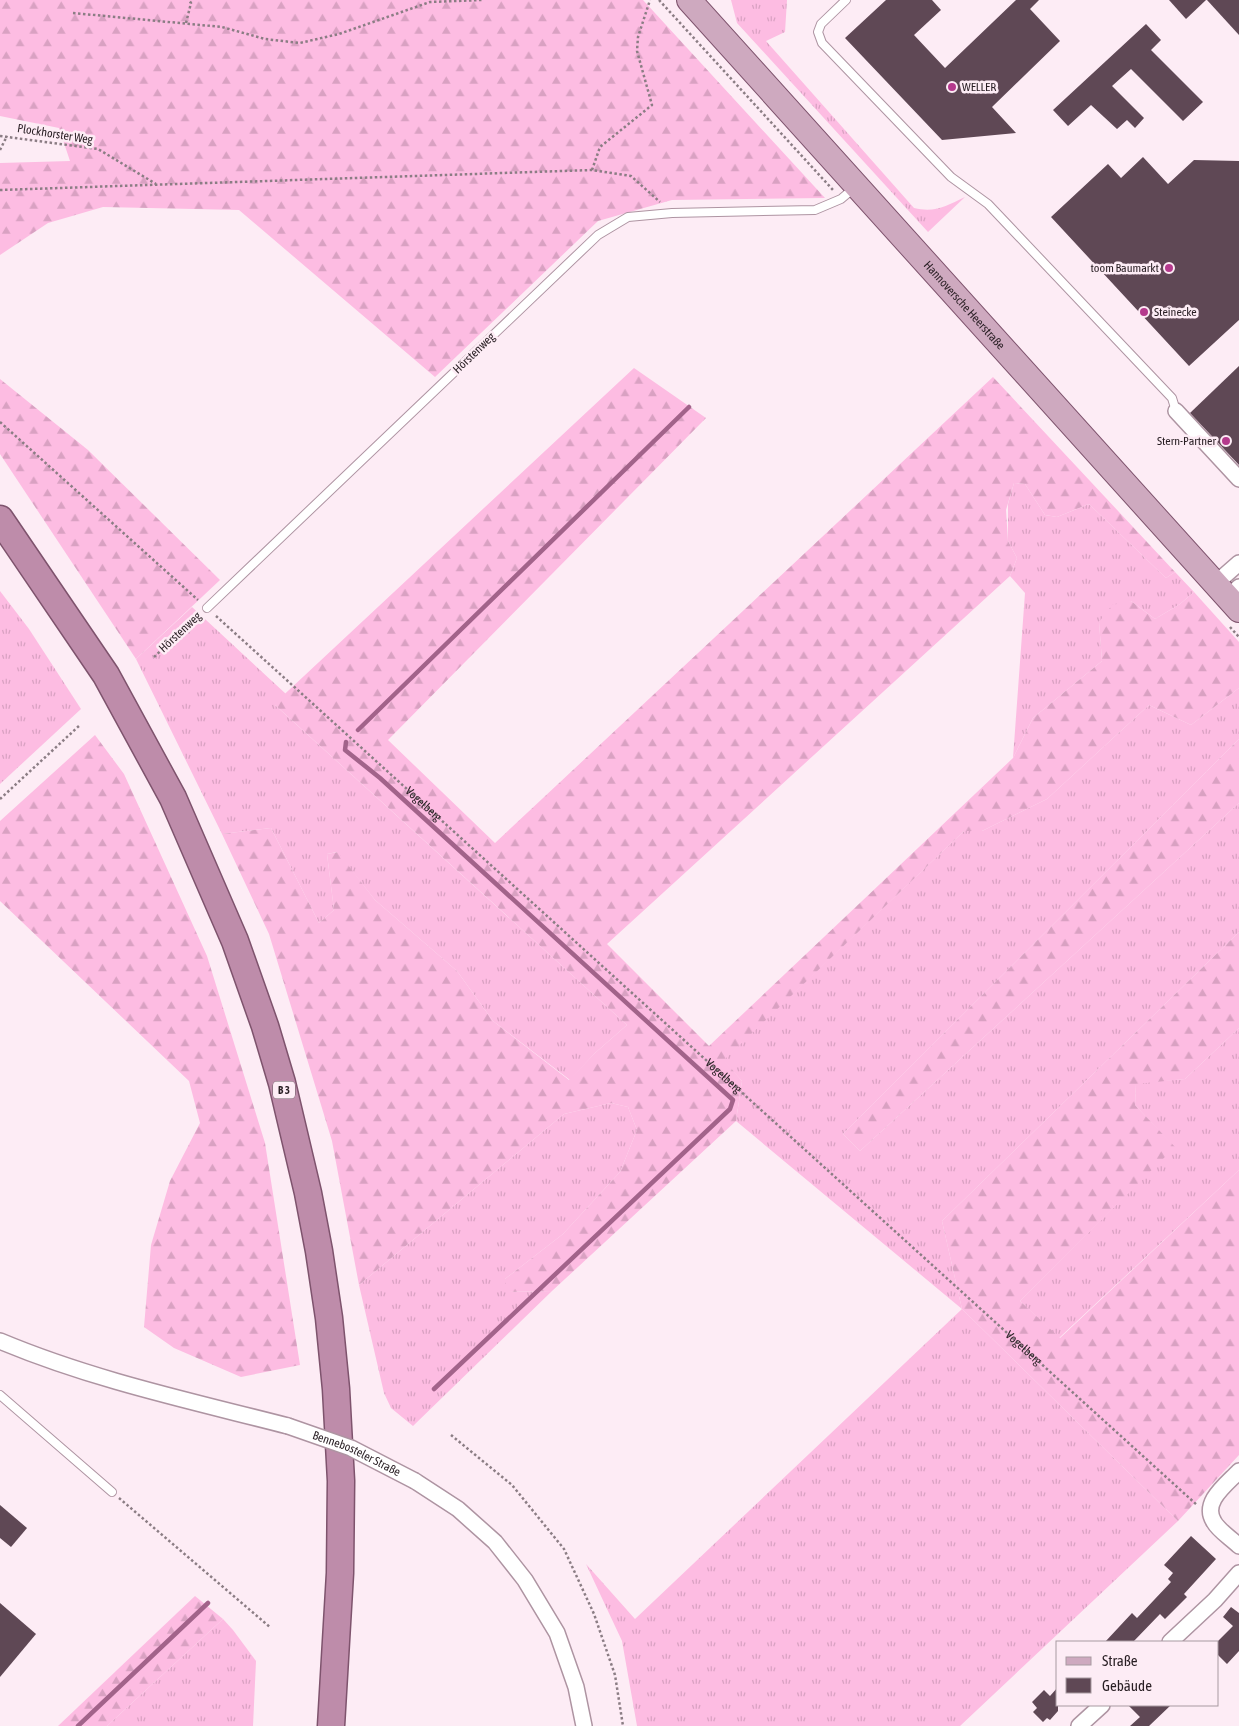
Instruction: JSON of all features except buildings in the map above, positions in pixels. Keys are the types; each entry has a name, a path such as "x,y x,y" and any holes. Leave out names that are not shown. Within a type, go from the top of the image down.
{"highway":[{"name":"B 3","path":"0,519 106,675 174,798 236,941 282,1083 308,1193 319,1251 329,1318 336,1389 341,1481 340,1573 332,1726"}],"main road":[{"name":"Hannoversche Heerstraße","path":"689,0 848,193 1230,594"}],"street":[{"path":"1176,411 1239,479"},
{"path":"1230,594 1239,563"},
{"name":"Bennebosteler Straße","path":"0,1342 42,1359 119,1383 288,1426 351,1448 416,1481 458,1509 496,1542 525,1580 557,1633 576,1687 584,1726"},
{"path":"1239,1471 1212,1499 1209,1512 1214,1523 1239,1546"},
{"path":"1171,1641 1215,1600 1239,1572"},
{"path":"1080,1726 1101,1706"}],"lane":[{"path":"846,0 821,24 818,32 822,43 951,177 988,204 1172,398 1176,411"},
{"name":"Hörstenweg","path":"207,608 598,236 628,217 672,213 815,210 848,193"},
{"path":"0,1395 112,1492"}],"path":[{"path":"186,23 190,0"},
{"path":"73,13 222,27 265,39 300,43 340,34 430,2 482,0"},
{"path":"592,170 600,147 652,105 637,51 638,37 650,0"},
{"path":"661,0 848,193"},
{"name":"Plockhorster Weg","path":"0,136 98,149 158,184"},
{"path":"0,150 7,136"},
{"path":"0,190 592,170 631,176 672,213"},
{"name":"Vogelberg","path":"0,422 1194,1504 1209,1512"},
{"name":"Hörstenweg","path":"154,657 207,608"},
{"path":"0,800 80,725"},
{"path":"450,1435 512,1485 564,1548 594,1614 615,1675 623,1726"},
{"path":"112,1492 271,1628"}],"green space":[{"path":"0,0 643,0 825,198 672,200 598,221 435,377 239,210 103,207 48,223 0,255 0,163 70,161 59,128 0,116"},
{"path":"731,0 787,0 785,32 766,41 914,208 934,209 946,206 965,197 928,232 737,23"},
{"path":"634,368 706,418 388,740 495,843 993,377 1175,572 1166,578 1089,504 1057,517 1045,515 1025,484 1014,483 1006,510 1008,541 1017,558 1010,576 607,944 709,1046 1013,758 1033,718 1102,661 1099,622 1112,605 1131,601 1155,619 1180,604 1194,592 1239,642 1239,688 1191,725 1149,705 1047,799 982,831 964,831 724,1060 742,1081 736,1121 552,1291 505,1292 505,1279 563,1234 620,1172 637,1130 628,1107 611,1103 564,1114 359,1285 332,1141 269,934 222,834 271,828 319,923 334,910 327,854 338,852 375,900 457,971 493,1021 569,1080 595,1053 627,1025 274,704"},
{"path":"0,379 88,450 220,580 136,659 0,454"},
{"path":"1014,483 1025,484 1045,515 1057,517 1089,504 1166,578 1175,572 1194,592 1180,604 1155,619 1131,601 1099,622 1102,661 1033,718 1013,758 1025,593 1010,576 1017,558 1008,541 1008,504"},
{"path":"0,591 29,629 81,709 0,784"},
{"path":"192,607 286,694 275,705 627,1025 595,1053 570,1080 493,1021 457,971 375,900 337,852 327,854 334,910 319,923 271,828 222,834 136,659"},
{"path":"1239,688 1239,739 843,1134 860,1151 1239,803 1239,932 942,1221 962,1309 736,1121 742,1081 723,1060 964,831 982,831 1047,799 1149,705 1191,725"},
{"path":"95,735 124,774 207,956 265,1143 300,1365 241,1377 174,1348 144,1327 151,1245 170,1181 200,1123 189,1081 0,901 0,821"},
{"path":"1239,739 1239,803 860,1151 843,1134"},
{"path":"1239,932 1239,1028 1185,1079 1136,1084 1135,1105 1175,1147 1020,1301 1060,1338 1239,1170 1239,1455 1178,1521 962,1309 942,1221"},
{"path":"1239,1028 1239,1170 1059,1338 1020,1301 1174,1147 1135,1105 1136,1083 1185,1079"},
{"path":"611,1103 628,1107 637,1130 620,1172 563,1234 505,1279 506,1292 552,1291 413,1426 391,1408 384,1393 359,1285 564,1114"},
{"path":"962,1309 1178,1521 960,1726 637,1726 622,1641 586,1564 635,1619"},
{"path":"195,1596 223,1619 107,1726 58,1726"},
{"path":"223,1619 256,1661 253,1726 107,1726"}],"waterway":[{"path":"358,730 689,407"},
{"path":"346,742 345,750 380,778 733,1100 730,1109 434,1389"},
{"path":"78,1726 208,1603"}],"place":[{"name":"WELLER","path":"952,87"},
{"name":"toom Baumarkt","path":"1169,268"},
{"name":"Steinecke","path":"1144,312"},
{"name":"Stern-Partner","path":"1226,441"}]}
